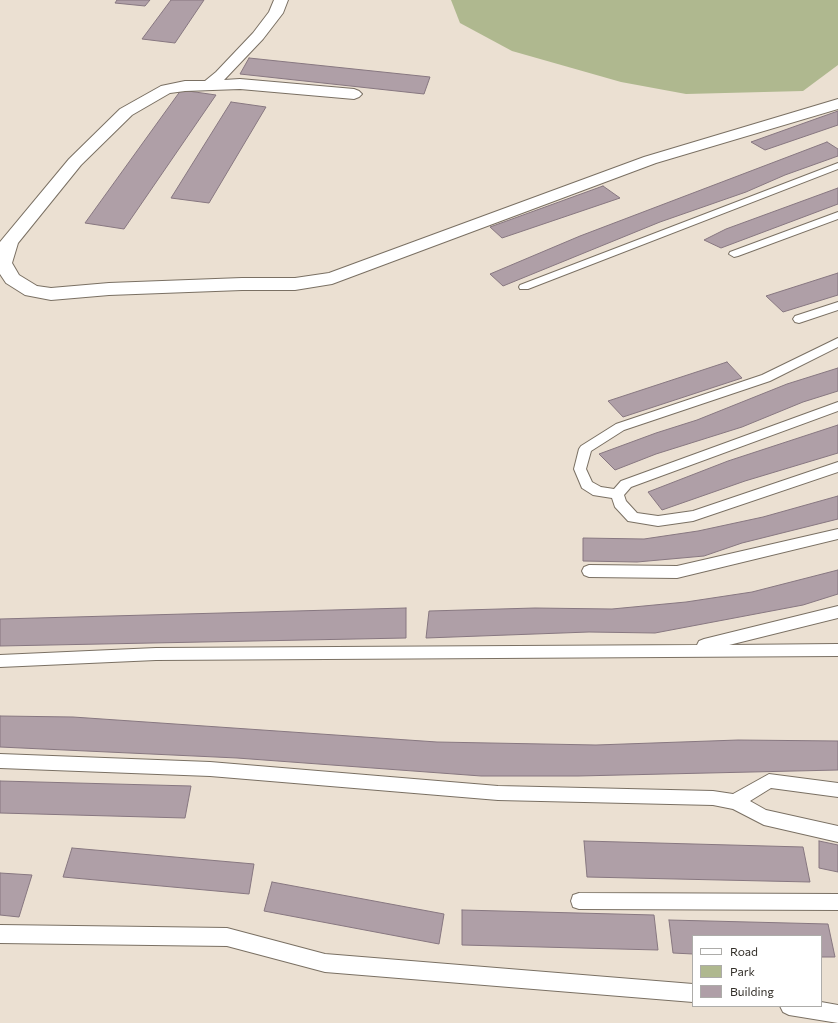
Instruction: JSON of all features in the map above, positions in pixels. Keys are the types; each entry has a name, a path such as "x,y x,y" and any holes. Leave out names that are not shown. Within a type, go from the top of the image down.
{"street":[{"path":"210,84 221,75 258,36 276,13 281,0"},
{"path":"354,94 240,84 210,84 166,89 126,112 80,156 9,242 3,263 12,279 32,291 51,294 109,289 242,284 295,284 332,278 650,160 838,104"}],"lane":[{"path":"524,287 838,166"},
{"path":"734,254 838,215"},
{"path":"799,319 838,306"},
{"path":"617,494 598,492 587,485 580,469 585,449 620,427 766,378 838,342"},
{"path":"617,494 626,484 838,406"},
{"path":"617,494 620,503 633,517 658,520 693,516 838,467"},
{"path":"589,571 677,572 838,534"},
{"path":"684,650 838,612"},
{"path":"0,661 156,654 838,650"},
{"path":"0,761 210,769 498,793 713,798 735,802 764,817 838,834"},
{"path":"735,802 769,781 838,790"},
{"path":"579,901 838,902"},
{"path":"0,934 227,937 325,963 692,994"},
{"path":"794,1007 838,1014"}],"green space":[{"path":"451,0 838,0 838,65 803,91 686,94 621,82 512,51 460,23"}],"building":[{"path":"117,0 150,0 145,6 115,3"},
{"path":"171,0 204,0 175,43 142,39"},
{"path":"249,58 430,77 424,94 240,74"},
{"path":"181,90 216,95 124,229 85,223"},
{"path":"231,102 266,107 209,203 171,198"},
{"path":"838,111 838,125 765,150 751,142"},
{"path":"827,142 838,149 838,156 785,175 746,192 660,222 503,286 490,274 580,236"},
{"path":"603,186 620,198 502,238 490,227"},
{"path":"838,188 838,204 721,248 704,240 726,229"},
{"path":"838,273 838,295 783,312 766,296"},
{"path":"727,362 742,378 623,417 608,401"},
{"path":"838,368 838,391 803,402 742,427 656,454 615,470 599,454 697,420 787,384"},
{"path":"838,425 838,453 745,481 662,510 648,492 728,461"},
{"path":"838,496 838,519 742,543 704,556 637,562 583,561 583,538 644,539 698,531 763,517"},
{"path":"838,570 838,594 803,605 655,633 589,632 426,638 429,611 535,608 612,609 686,602 752,592"},
{"path":"406,608 406,638 0,646 0,619"},
{"path":"0,716 73,717 437,742 596,745 738,740 838,741 838,770 578,776 481,776 237,758 0,747"},
{"path":"0,781 191,786 185,818 0,813"},
{"path":"584,841 803,847 810,882 587,877"},
{"path":"819,841 838,845 838,872 819,868"},
{"path":"72,848 254,864 249,894 63,877"},
{"path":"0,873 32,875 19,917 0,915"},
{"path":"272,882 444,914 439,944 264,911"},
{"path":"462,910 654,915 658,950 462,945"},
{"path":"669,920 828,924 835,957 822,957 822,935 692,935 692,954 673,953"}]}
